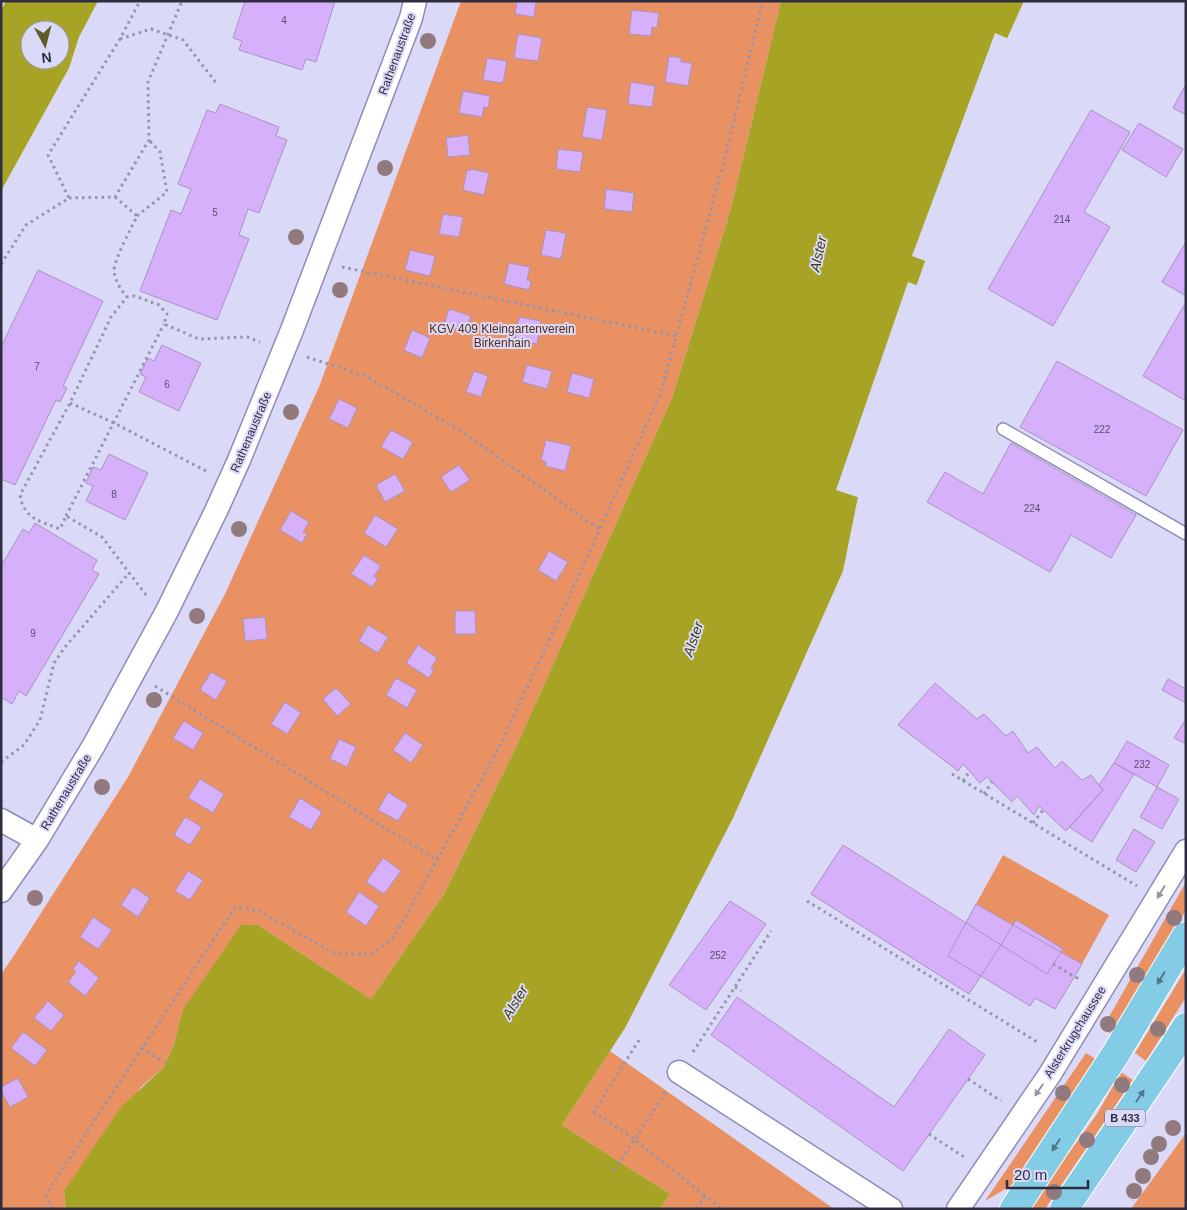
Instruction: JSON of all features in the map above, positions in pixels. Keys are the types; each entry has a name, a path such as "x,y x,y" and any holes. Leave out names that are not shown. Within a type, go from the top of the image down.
{"main road":[{"path":"1014,1209 1116,1055 1186,936"},
{"name":"B 433","path":"1064,1209 1186,1027"}],"street":[{"name":"Rathenaustraße","path":"1,891 37,840 94,745 167,611 229,482 319,262 412,18 416,1"},
{"name":"Rathenaustraße","path":"1,820 37,840"},
{"name":"Alsterkrugchaussee","path":"958,1209 1050,1074 1186,850"},
{"path":"673,1081 891,1209"}],"lane":[{"path":"1003,429 1186,534"}],"path":[{"path":"69,198 48,155 120,39 140,1"},
{"path":"115,197 149,140 148,82 182,1"},
{"path":"51,1209 46,1194 235,907 259,911 336,954 374,954 395,936 502,742 661,392 723,165 763,1"},
{"path":"120,39 151,29 183,40 216,84"},
{"path":"127,297 120,288 114,270 121,250 137,216 167,192 160,152 149,140"},
{"path":"1,264 26,225 69,198 115,197 137,216"},
{"path":"319,262 676,336"},
{"path":"135,296 159,305 167,314 164,324 60,530 28,515 22,506 20,495 70,403 111,317 127,297 135,296"},
{"path":"164,324 199,339 247,337"},
{"path":"284,350 368,377 462,432 599,529"},
{"path":"70,403 229,482"},
{"path":"66,516 102,537 137,582"},
{"path":"1,762 24,745 40,720 54,663 129,573"},
{"path":"133,672 437,860"},
{"path":"963,781 970,772"},
{"path":"952,774 1157,898"},
{"path":"984,794 992,782"},
{"path":"1033,823 1043,810"},
{"path":"807,901 1040,1044"},
{"path":"614,1170 772,931"},
{"path":"1053,964 1077,978"},
{"path":"735,988 741,991"},
{"path":"639,1040 594,1112 634,1139 722,1209"},
{"path":"142,1048 165,1063"},
{"path":"968,1079 1007,1105"},
{"path":"929,1134 971,1161"},
{"path":"697,1209 705,1196"}],"green space":[{"name":"KGV 409 Kleingartenverein Birkenhain","path":"461,1 781,1 730,212 672,398 518,743 444,894 371,999 258,925 182,1011 174,1045 163,1068 141,1087 64,1191 66,1209 1,1209 1,974 128,777 225,594 319,387"},
{"path":"1003,855 1109,915 1082,964 976,904"},
{"path":"1186,882 1186,910 1114,1035 1102,1029"},
{"path":"1186,969 1186,997 1146,1061 1135,1053"},
{"path":"610,1051 834,1209 660,1209 670,1194 562,1125"},
{"path":"1086,1053 1099,1061 1017,1182 985,1201"},
{"path":"1121,1072 1133,1080 1045,1209 1028,1209 1097,1114"},
{"path":"1186,1133 1186,1209 1131,1209"}],"water":[{"path":"6,1 98,1 79,37 70,65 70,20 20,20 20,70 68,70 1,191 1,11"},
{"name":"Alster","path":"781,1 1024,1 989,78 879,393 843,571 733,818 625,1028 562,1125 670,1194 660,1209 66,1209 64,1191 121,1107 163,1068 174,1045 182,1011 241,925 258,925 371,999 444,894 518,743 672,398 730,212"}],"pier":[{"path":"995,33 1009,39 991,79 928,262 912,256"},
{"path":"908,282 919,286 882,394 860,498 836,490"}],"building":[{"path":"245,1 335,1 316,62 306,59 302,70 239,50 242,41 233,38"},
{"path":"517,1 536,1 534,17 515,14"},
{"path":"632,10 659,13 657,28 652,27 651,36 629,34"},
{"path":"518,34 542,38 538,61 514,58"},
{"path":"669,56 681,58 681,62 692,63 688,86 665,82"},
{"path":"487,58 507,61 503,83 483,80"},
{"path":"631,82 655,86 652,107 628,104"},
{"path":"1186,84 1186,115 1173,108"},
{"path":"463,91 490,96 488,108 484,107 482,117 459,113"},
{"path":"220,104 279,127 276,136 287,140 259,213 248,209 239,235 249,239 217,320 140,291 171,210 181,214 191,189 178,184 207,110 216,113"},
{"path":"587,107 607,110 602,140 582,137"},
{"path":"1091,110 1130,132 1084,212 1110,227 1053,326 988,289"},
{"path":"1139,123 1183,149 1166,177 1122,150"},
{"path":"468,135 470,155 448,157 446,138"},
{"path":"558,149 583,152 580,172 556,169"},
{"path":"471,169 489,173 484,195 463,190 467,170 470,171"},
{"path":"606,189 634,193 632,212 604,209"},
{"path":"443,214 463,217 459,237 439,234"},
{"path":"546,230 566,233 561,259 541,255"},
{"path":"1186,242 1186,296 1162,282"},
{"path":"410,250 435,256 430,276 405,270"},
{"path":"509,263 530,267 527,280 531,281 529,290 504,284"},
{"path":"38,270 103,301 63,386 67,388 60,402 56,400 15,485 1,479 1,347"},
{"path":"1186,302 1186,396 1184,400 1143,376"},
{"path":"449,309 471,316 465,331 444,325"},
{"path":"519,317 541,321 537,344 515,340"},
{"path":"412,330 430,338 422,358 404,350"},
{"path":"162,345 201,363 179,411 139,392 146,377 140,374 148,358 154,361"},
{"path":"1057,361 1183,430 1146,496 1020,427"},
{"path":"527,365 552,371 547,389 522,382"},
{"path":"474,371 488,376 481,397 466,392"},
{"path":"572,373 594,379 589,398 567,392"},
{"path":"339,399 357,408 348,428 329,419"},
{"path":"391,430 413,442 403,459 381,447"},
{"path":"546,440 571,446 565,471 545,466 546,462 541,460"},
{"path":"1011,443 1136,515 1111,558 1071,535 1050,572 927,502 945,472 983,494"},
{"path":"109,454 148,473 125,520 86,501 93,486 86,483 93,467 101,470"},
{"path":"459,465 470,480 451,492 441,477"},
{"path":"395,474 405,491 385,502 376,485"},
{"path":"291,511 309,522 303,532 307,534 302,543 280,530"},
{"path":"375,515 398,529 386,547 364,533"},
{"path":"35,523 97,560 92,570 99,574 26,696 19,691 12,704 1,697 1,566 23,529 29,533"},
{"path":"549,551 568,562 556,581 538,570"},
{"path":"364,555 381,566 374,576 378,579 372,587 351,574"},
{"path":"455,611 475,611 476,634 455,634"},
{"path":"265,617 267,639 245,641 243,619"},
{"path":"368,625 388,637 378,653 359,641"},
{"path":"418,645 437,658 431,668 434,670 429,678 406,663"},
{"path":"211,672 227,681 216,700 200,690"},
{"path":"396,678 417,690 407,708 386,695"},
{"path":"1168,679 1186,689 1186,703 1162,690"},
{"path":"935,683 977,719 984,714 1006,736 1013,731 1028,753 1037,747 1055,768 1062,761 1082,780 1091,775 1103,790 1066,831 1039,806 1034,815 1017,796 1012,802 987,777 980,783 963,764 958,771 898,725"},
{"path":"336,688 351,704 337,716 323,699"},
{"path":"285,702 301,713 287,734 271,724"},
{"path":"184,721 203,733 193,750 173,738"},
{"path":"1184,722 1186,723 1186,744 1174,738"},
{"path":"405,733 423,745 411,763 393,750"},
{"path":"339,739 356,747 347,767 330,759"},
{"path":"1127,741 1169,765 1157,787 1114,763"},
{"path":"1114,763 1134,774 1092,842 1069,827 1103,790 1099,785"},
{"path":"200,779 224,794 213,813 188,798"},
{"path":"1157,787 1179,799 1162,829 1140,817"},
{"path":"388,792 408,805 398,821 378,810"},
{"path":"300,798 322,812 311,830 289,817"},
{"path":"185,817 202,827 190,845 174,835"},
{"path":"1134,829 1155,842 1136,872 1116,860"},
{"path":"843,845 1001,945 969,994 811,894"},
{"path":"383,858 401,871 384,894 366,882"},
{"path":"188,871 203,880 190,900 175,891"},
{"path":"133,887 150,898 138,917 121,905"},
{"path":"359,892 379,906 366,926 346,912"},
{"path":"730,901 766,924 706,1010 669,985"},
{"path":"976,904 1082,964 1055,1009 1035,998 1030,1006 948,956"},
{"path":"93,917 112,930 98,949 80,937"},
{"path":"1016,920 1063,949 1047,974 1001,945"},
{"path":"79,961 99,978 85,996 68,982 76,972 73,969"},
{"path":"737,997 894,1107 949,1029 985,1055 903,1171 711,1035"},
{"path":"48,1001 64,1015 51,1031 34,1018"},
{"path":"23,1032 47,1050 35,1066 11,1048"},
{"path":"18,1078 28,1097 10,1107 1,1091 1,1087"}]}
